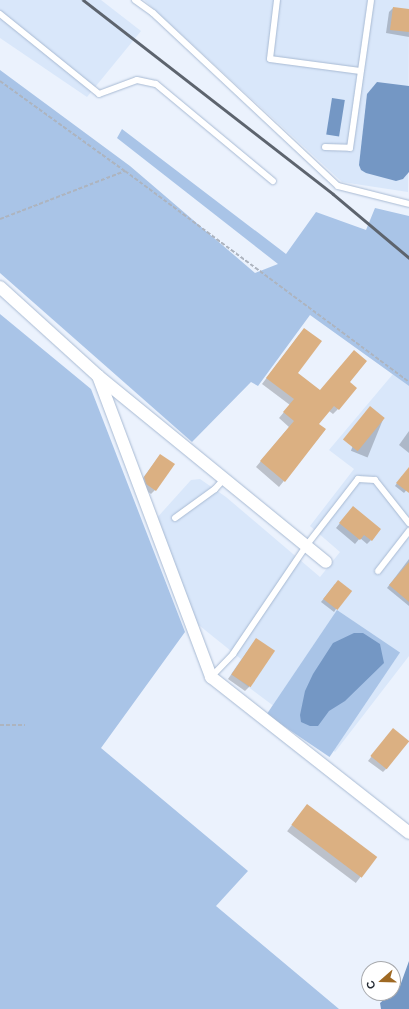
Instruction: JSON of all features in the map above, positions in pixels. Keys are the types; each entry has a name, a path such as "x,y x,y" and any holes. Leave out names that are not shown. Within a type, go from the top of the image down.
{"street":[{"path":"0,287 98,376 223,480 326,562"},
{"path":"98,376 211,678 409,833"}],"lane":[{"path":"135,0 338,186 409,204"},
{"path":"277,0 270,59 360,71"},
{"path":"325,147 350,148 371,0"},
{"path":"0,14 99,94 137,80 156,84 273,181"},
{"path":"211,678 233,654 306,546 358,479 375,480 409,523"},
{"path":"175,518 215,489 223,480"},
{"path":"378,571 409,532"}],"path":[{"path":"0,81 126,171 409,382"},
{"path":"0,219 126,171"},
{"path":"0,725 25,725"}],"shaded area":[{"path":"0,0 101,0 141,31 87,97 0,38"},
{"path":"144,0 409,0 408,192 342,182"},
{"path":"0,70 130,166 255,273 278,264 117,138 122,129 286,254 316,212 366,230 375,208 409,216 409,386 310,315 258,386 251,382 192,442 0,273"},
{"path":"377,82 409,86 409,172 403,179 396,181 366,173 361,170 359,165 367,94"},
{"path":"332,98 345,100 339,137 326,135"},
{"path":"0,314 91,389 185,632 101,748 248,871 216,906 339,1009 0,1009"},
{"path":"393,374 409,386 409,656 335,752 231,674 241,659 195,622 155,520 191,480 200,479 226,497 320,577 340,552 310,526 354,469 329,450"},
{"path":"337,610 400,652 330,757 267,714"},
{"path":"354,633 363,633 380,644 384,663 345,701 329,711 318,726 310,726 301,722 300,715 305,691 313,674 333,643"},
{"path":"409,961 409,1009 381,1009 380,1003 382,1001 401,1001 401,983"}],"building":[{"path":"393,7 409,9 409,32 390,30"},
{"path":"304,328 322,341 298,373 320,390 354,350 367,361 350,382 357,388 339,410 334,406 319,424 326,429 285,482 260,461 294,421 283,412 294,399 266,378"},
{"path":"370,406 385,418 358,451 343,439"},
{"path":"160,454 175,464 156,491 146,484 144,477"},
{"path":"409,467 409,493 396,483"},
{"path":"353,506 381,529 372,541 364,535 360,540 339,523"},
{"path":"409,562 409,602 389,585"},
{"path":"338,580 352,591 337,610 323,599"},
{"path":"256,638 275,651 250,687 231,674"},
{"path":"393,728 409,742 387,769 370,756"},
{"path":"307,804 377,857 362,878 291,825"}],"railway":[{"path":"83,0 333,194 409,258"}]}
